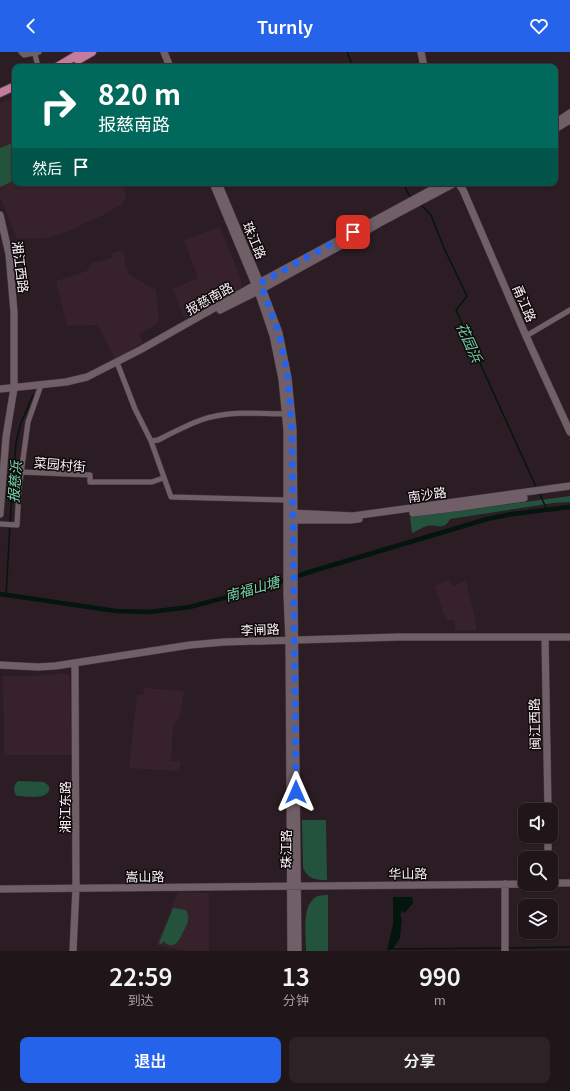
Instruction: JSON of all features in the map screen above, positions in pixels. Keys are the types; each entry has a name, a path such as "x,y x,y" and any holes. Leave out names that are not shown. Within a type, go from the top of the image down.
{"main road":[{"path":"62,64 82,52"},
{"path":"72,64 92,52"},
{"path":"0,93 12,87"},
{"path":"0,97 12,92"}],"street":[{"path":"21,52 24,55 37,53 38,64"},
{"path":"159,52 164,64"},
{"path":"164,52 169,64"},
{"path":"421,52 423,64"},
{"path":"558,121 570,113"},
{"path":"558,127 570,120"},
{"name":"珠江路","path":"214,186 279,333 288,378 292,430 290,572 294,886 292,951"},
{"name":"珠江路","path":"219,186 259,287 273,335 282,379 285,414 287,500 291,516"},
{"path":"419,199 439,186"},
{"path":"419,199 450,186"},
{"name":"甬江路","path":"460,186 463,190 526,336 570,432"},
{"name":"报慈南路","path":"14,388 67,386 85,382 419,199"},
{"name":"湘江西路","path":"0,215 9,254 14,312 14,388 6,436 0,514"},
{"name":"报慈南路","path":"0,389 66,382 87,377 259,287"},
{"path":"526,336 570,310"},
{"path":"118,365 135,410 151,441 171,497 287,500"},
{"path":"0,524 17,525 19,489 28,422 40,388"},
{"path":"151,441 158,440 202,420 224,415 285,414"},
{"name":"菜园村街","path":"21,472 90,475 90,482 152,482 163,478"},
{"name":"南沙路","path":"291,516 350,520 461,508 570,486"},
{"name":"南沙路","path":"538,493 570,491"},
{"name":"李闸路","path":"0,665 38,667 75,664 195,645 224,642 407,637 570,637"},
{"name":"闽江西路","path":"545,637 548,803"},
{"name":"湘江东路","path":"73,951 76,888 75,664"},
{"path":"558,883 570,883"},
{"path":"505,884 505,949"},
{"name":"华山路","path":"294,886 518,884"},
{"name":"珠江路","path":"294,886 298,951"},
{"name":"嵩山路","path":"0,889 294,886"}],"shaded area":[{"path":"12,98 12,186 123,186 127,197 122,204 103,215 64,233 48,238 17,239 0,197 0,103"},
{"path":"220,227 241,279 241,287 236,292 184,318 173,289 198,278 184,240"},
{"path":"123,250 126,268 129,274 156,290 159,322 139,335 143,342 115,360 98,325 67,326 56,281 87,271 92,263 113,258 112,253"},
{"path":"449,580 453,586 466,581 476,622 476,630 455,630 455,620 446,620 435,586"},
{"path":"60,673 68,674 70,677 71,755 4,755 3,676 48,675"},
{"path":"144,688 184,691 180,713 178,719 173,725 171,761 181,761 179,771 129,768 137,695 143,695"},
{"path":"178,892 209,893 209,951 187,951 156,945"},
{"path":"393,897 412,897 413,904 405,913 402,911 400,915 402,919 400,938 393,949 387,951 393,924"}],"green space":[{"path":"12,143 12,181 0,187 0,148"},
{"path":"570,496 570,502 553,503 450,519 445,525 427,526 412,533 410,517"},
{"path":"18,781 44,782 49,786 49,791 47,794 38,797 17,796 14,788"},
{"path":"302,820 326,820 327,880 319,880 310,877 303,868"},
{"path":"328,895 328,951 306,951 305,928 309,905 318,896"},
{"path":"173,908 186,910 188,922 176,944 170,945 163,941 162,944 159,943"}],"waterway":[{"name":"花园浜","path":"347,52 352,64"},
{"name":"花园浜","path":"404,186 409,195 413,198"},
{"name":"花园浜","path":"420,204 431,215 444,248 467,296 456,310 537,489"},
{"name":"报慈浜","path":"6,595 16,443 21,423 33,395"},
{"name":"花园浜","path":"539,492 547,510"},
{"name":"南福山塘","path":"0,594 116,611 149,612 190,607 257,589 487,519 512,514 570,507"},
{"path":"507,948 570,947"},
{"path":"393,949 503,948"}],"route":[{"path":"296,792 292,430 288,378 279,333 260,283 353,232"}]}
